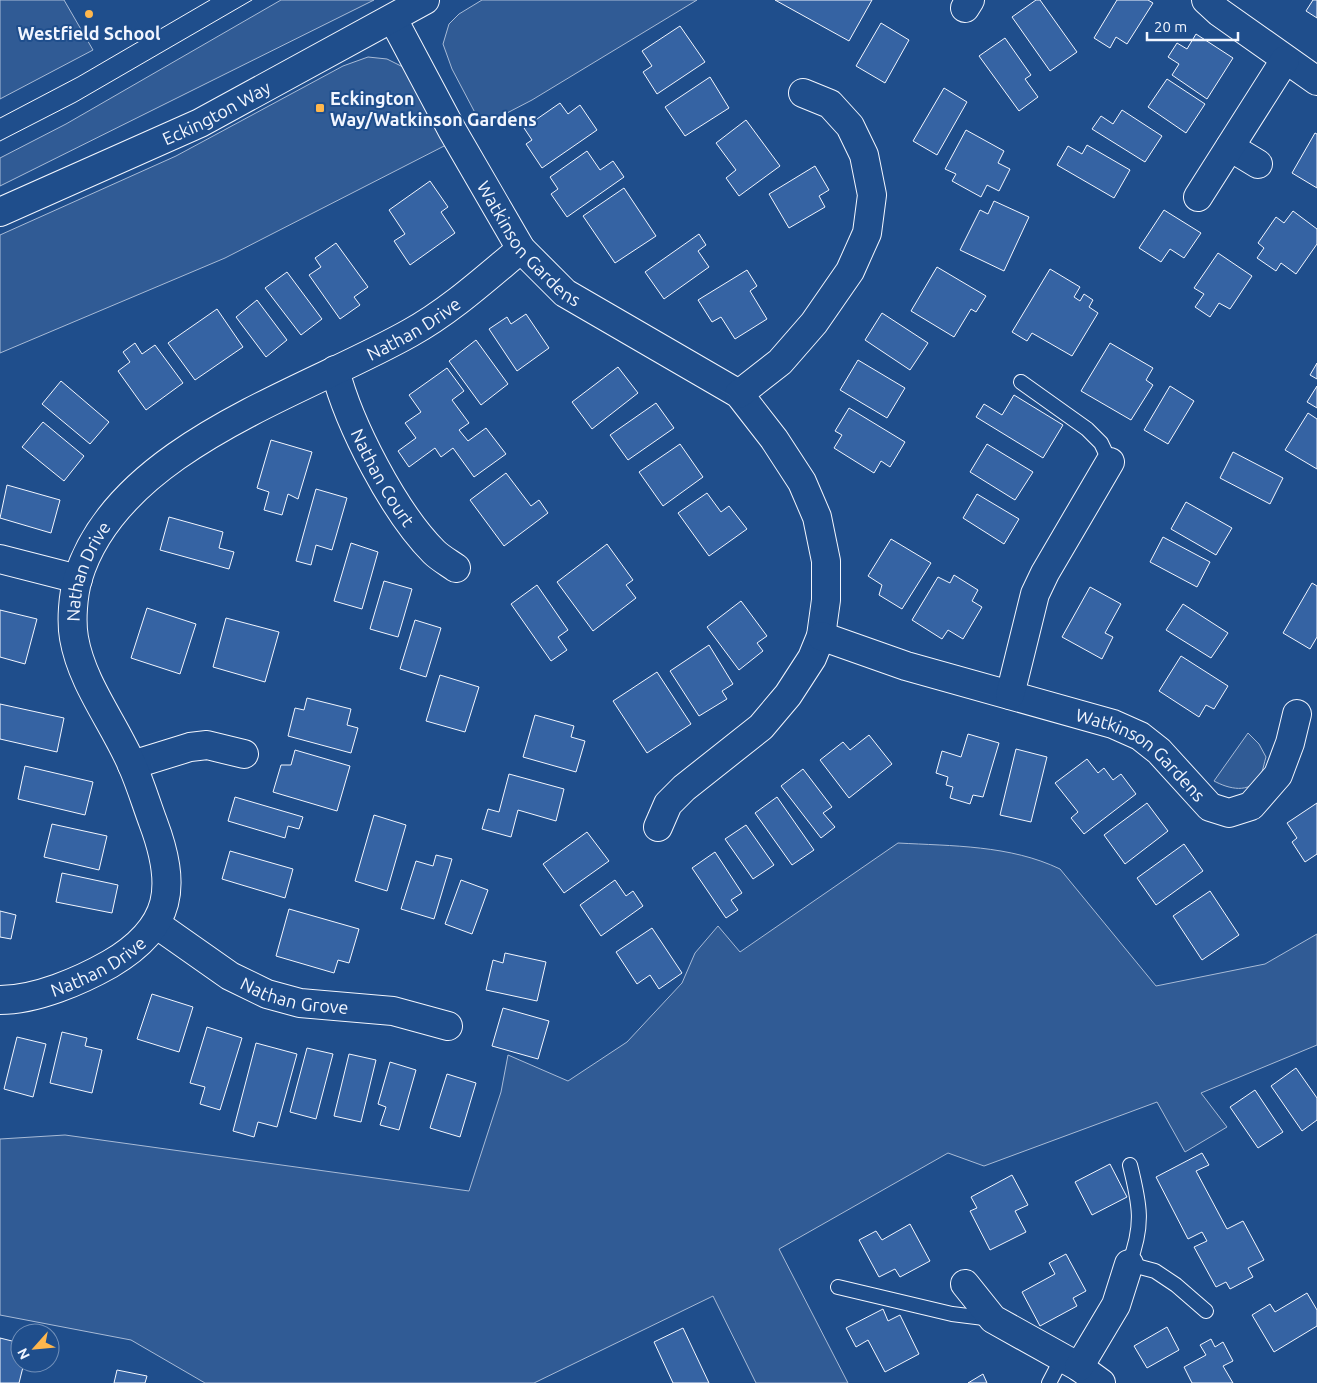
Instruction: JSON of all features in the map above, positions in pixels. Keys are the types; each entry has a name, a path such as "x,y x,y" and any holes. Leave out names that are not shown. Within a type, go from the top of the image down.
{"street":[{"name":"Eckington Way","path":"0,212 200,123 425,0"},
{"path":"1206,0 1219,12 1317,81"},
{"name":"Watkinson Gardens","path":"393,18 452,130 521,249 565,293 739,394 779,446 802,482 817,518 826,561 826,600 821,636 812,658 788,695 761,727 673,799 668,804 658,827"},
{"path":"1198,197 1285,60"},
{"path":"739,394 780,362 814,323 850,271 867,233 872,195 864,155 850,126 830,104 803,93"},
{"path":"1230,147 1258,164"},
{"name":"Nathan Drive","path":"0,1000 47,992 90,976 141,943 156,924 165,901 168,876 162,846 132,765 80,661 74,637 78,578 95,538 123,502 159,470 208,435 412,332 491,274 521,249"},
{"name":"Nathan Court","path":"335,370 341,393 381,478 408,519 434,552 456,568"},
{"path":"1010,695 1035,594 1045,573 1110,462"},
{"path":"0,559 78,578"},
{"name":"Watkinson Gardens","path":"821,636 906,666 1113,724 1140,736 1159,751 1210,807 1230,813 1251,806 1278,774 1290,742 1297,714"},
{"path":"132,765 190,747 207,745 244,754"},
{"name":"Nathan Grove","path":"156,924 230,976 267,994 300,1003 393,1011 448,1026"},
{"path":"1070,1363 1116,1305 1129,1264"},
{"path":"965,1284 993,1319 1101,1383"}],"lane":[{"path":"1021,382 1088,429 1101,443 1110,462"},
{"path":"1130,1165 1140,1204 1138,1241 1129,1264 1155,1272 1176,1285 1206,1311"},
{"path":"838,1288 952,1314 993,1319"},
{"path":"1048,1383 1070,1363"}],"shaded area":[{"path":"0,0 64,0 93,50 0,99"},
{"path":"281,0 374,0 0,186 0,158 66,124"},
{"path":"482,0 697,0 532,100 482,126 452,69 443,44 449,24 459,14"},
{"path":"368,57 387,59 407,69 448,144 225,258 0,353 0,235 176,156 343,66"},
{"path":"1248,733 1259,744 1266,757 1260,777 1245,788 1232,788 1214,781"},
{"path":"898,843 960,846 1001,851 1041,861 1060,869 1156,986 1265,964 1317,934 1317,1045 1201,1093 1227,1127 1185,1152 1157,1102 984,1166 948,1153 779,1249 848,1383 756,1383 713,1296 534,1383 205,1383 131,1340 60,1326 60,1323 42,1323 0,1315 0,1139 65,1135 469,1191 501,1092 508,1055 568,1081 627,1042 682,983 695,953 718,926 740,952"}],"building":[{"path":"775,0 872,0 849,41"},
{"path":"1036,0 1040,0 1077,52 1050,71 1012,17"},
{"path":"1117,0 1148,0 1153,3 1127,44 1116,37 1110,48 1094,38"},
{"path":"1313,0 1317,0 1317,18 1306,11"},
{"path":"881,23 909,40 885,83 856,66"},
{"path":"680,26 705,62 657,94 643,72 652,66 642,51"},
{"path":"1196,34 1233,58 1207,99 1172,75 1179,64 1168,57 1177,43 1187,49"},
{"path":"1005,38 1031,75 1025,79 1038,97 1019,111 979,56"},
{"path":"710,77 729,108 685,136 665,107"},
{"path":"1167,79 1205,104 1186,133 1148,107"},
{"path":"944,88 967,102 937,155 913,141"},
{"path":"560,103 568,114 580,105 597,130 542,168 526,144 532,140 524,128"},
{"path":"1122,110 1162,136 1145,162 1092,129 1101,116 1113,124"},
{"path":"746,120 780,166 739,196 726,178 736,170 716,143"},
{"path":"966,130 1004,151 998,163 1010,169 999,191 987,185 981,197 952,181 956,174 945,169"},
{"path":"1315,133 1317,134 1317,188 1292,173"},
{"path":"1087,145 1130,170 1114,198 1057,165 1068,146 1082,154"},
{"path":"587,151 600,170 613,161 624,177 567,217 551,194 558,189 550,177"},
{"path":"815,166 829,190 819,196 825,207 789,228 769,194"},
{"path":"430,181 448,207 441,212 455,233 410,265 394,241 405,234 389,210"},
{"path":"624,188 656,236 615,263 583,216"},
{"path":"994,201 1029,217 1004,271 960,250 980,210 988,214"},
{"path":"1164,210 1201,233 1184,258 1170,249 1161,262 1139,248"},
{"path":"1293,211 1317,229 1317,244 1296,274 1281,263 1276,271 1257,258 1264,248 1258,243 1276,217 1284,223"},
{"path":"699,234 706,245 698,251 709,267 664,299 645,272"},
{"path":"336,243 368,287 354,297 360,305 340,319 309,275 321,267 315,258"},
{"path":"1218,253 1252,276 1230,309 1219,303 1210,317 1195,307 1204,294 1194,288"},
{"path":"937,267 986,296 976,312 971,309 954,337 911,311"},
{"path":"1050,269 1080,287 1074,297 1080,301 1084,294 1093,300 1089,307 1098,313 1072,356 1032,333 1027,341 1012,332"},
{"path":"747,270 757,286 750,291 767,319 735,339 721,317 712,322 698,300"},
{"path":"287,272 322,319 301,335 265,288"},
{"path":"257,300 287,340 266,357 236,317"},
{"path":"217,309 243,347 195,380 168,343"},
{"path":"882,313 928,343 910,370 865,340"},
{"path":"526,314 549,348 517,371 489,329 507,317 511,324"},
{"path":"476,340 508,384 481,405 449,361"},
{"path":"135,343 142,354 155,345 183,383 146,410 118,371 130,362 123,352"},
{"path":"1110,343 1153,368 1146,380 1153,385 1131,420 1081,391"},
{"path":"858,360 905,388 887,418 840,390"},
{"path":"1317,363 1317,379 1310,375"},
{"path":"618,367 638,393 592,429 572,402"},
{"path":"447,368 464,391 452,400 469,423 459,430 468,441 486,428 506,454 474,477 453,448 441,457 435,448 409,467 398,451 416,438 405,423 421,412 409,395"},
{"path":"61,381 109,422 90,444 42,404"},
{"path":"1170,386 1194,401 1168,444 1144,430"},
{"path":"1317,386 1317,408 1307,402"},
{"path":"1014,395 1063,425 1043,458 976,417 984,404 1002,415"},
{"path":"656,403 674,428 628,460 610,435"},
{"path":"849,408 905,442 890,467 881,461 874,473 834,448 842,435 835,431"},
{"path":"1308,413 1317,419 1317,469 1285,450"},
{"path":"43,422 84,456 64,481 22,447"},
{"path":"271,440 312,452 298,499 288,494 282,515 264,510 269,492 257,488"},
{"path":"680,444 703,477 663,506 639,472"},
{"path":"987,444 1033,472 1015,500 970,472"},
{"path":"1233,452 1283,478 1270,504 1220,478"},
{"path":"506,473 531,506 539,500 548,513 504,546 470,500"},
{"path":"7,485 60,500 51,533 0,518"},
{"path":"316,489 347,498 332,550 316,545 311,565 296,561"},
{"path":"707,493 721,512 729,506 747,529 709,556 678,513"},
{"path":"977,494 1019,519 1004,544 963,518"},
{"path":"1186,502 1232,528 1216,555 1171,529"},
{"path":"169,517 223,532 219,548 234,552 229,569 160,550"},
{"path":"1163,537 1210,562 1197,587 1150,562"},
{"path":"891,539 931,563 902,609 879,595 882,585 868,576"},
{"path":"351,543 378,552 362,609 334,601"},
{"path":"607,544 633,580 626,585 636,598 593,631 557,582"},
{"path":"954,575 978,590 972,601 982,607 963,639 948,630 942,639 912,620 938,577 950,583"},
{"path":"384,581 412,589 398,637 370,629"},
{"path":"1312,583 1317,586 1317,637 1310,649 1283,633"},
{"path":"537,585 568,630 558,637 567,650 551,661 511,604"},
{"path":"1090,587 1121,604 1105,633 1113,637 1102,659 1062,637"},
{"path":"741,601 767,636 757,643 763,651 739,670 707,627"},
{"path":"1183,604 1228,633 1211,658 1166,630"},
{"path":"147,608 196,624 180,674 131,658"},
{"path":"0,610 37,619 25,664 0,657"},
{"path":"226,618 279,632 265,682 213,667"},
{"path":"415,620 441,628 426,677 400,669"},
{"path":"709,645 733,684 722,691 727,699 699,716 670,671"},
{"path":"1181,656 1228,686 1214,709 1206,705 1199,717 1159,691"},
{"path":"657,672 691,724 647,753 613,701"},
{"path":"440,675 479,687 465,732 426,721"},
{"path":"307,698 351,709 347,725 358,728 351,753 288,736 295,708 304,710"},
{"path":"0,704 64,718 57,752 0,739"},
{"path":"535,715 574,726 571,737 585,741 576,772 523,757"},
{"path":"968,734 999,743 983,797 973,795 970,804 950,798 953,787 946,785 948,777 936,773 942,751 961,757"},
{"path":"869,735 892,764 849,798 820,760 843,742 850,750"},
{"path":"1016,749 1047,757 1031,822 1000,815"},
{"path":"295,750 350,766 337,811 273,792 281,765 291,765"},
{"path":"1087,759 1098,773 1104,768 1113,780 1121,774 1136,794 1084,834 1071,818 1078,812 1055,783"},
{"path":"25,766 93,782 85,815 18,799"},
{"path":"803,769 832,807 823,813 835,827 821,838 781,786"},
{"path":"509,774 564,789 556,821 518,810 511,837 482,829 488,809 499,812"},
{"path":"235,797 303,817 299,829 288,826 285,838 228,821"},
{"path":"777,797 814,850 792,865 755,813"},
{"path":"1147,803 1168,831 1125,864 1104,835"},
{"path":"1317,803 1317,854 1305,862 1292,842 1297,838 1287,823"},
{"path":"374,815 406,825 387,891 355,881"},
{"path":"52,824 107,836 99,870 44,857"},
{"path":"746,825 774,865 753,879 725,839"},
{"path":"587,832 609,861 564,893 543,864"},
{"path":"1184,844 1203,871 1156,905 1137,878"},
{"path":"230,851 293,869 285,898 222,879"},
{"path":"715,852 742,893 731,900 738,910 726,918 692,868"},
{"path":"436,855 452,859 434,919 401,909 416,861 433,866"},
{"path":"62,873 118,885 112,913 56,902"},
{"path":"461,880 488,890 472,934 445,924"},
{"path":"615,880 626,896 633,891 643,906 601,936 580,905"},
{"path":"1210,891 1239,935 1202,960 1173,916"},
{"path":"289,909 359,929 349,963 338,960 334,973 276,956"},
{"path":"0,911 16,915 11,939 0,937"},
{"path":"652,928 682,973 659,989 650,975 637,984 616,952"},
{"path":"505,953 546,962 537,1001 486,990 493,960 503,963"},
{"path":"152,994 193,1007 179,1052 137,1039"},
{"path":"503,1008 549,1021 538,1059 492,1046"},
{"path":"207,1027 242,1038 220,1110 200,1104 205,1087 190,1083"},
{"path":"62,1032 87,1038 85,1046 102,1050 92,1093 50,1083"},
{"path":"17,1037 46,1044 33,1097 4,1089"},
{"path":"256,1043 297,1054 277,1127 258,1122 254,1137 233,1131"},
{"path":"307,1048 333,1054 316,1119 290,1112"},
{"path":"349,1054 376,1060 361,1122 334,1116"},
{"path":"390,1062 416,1070 399,1130 380,1125 386,1107 378,1104"},
{"path":"1296,1068 1317,1098 1317,1120 1302,1131 1271,1086"},
{"path":"447,1074 476,1083 460,1137 430,1128"},
{"path":"1255,1090 1283,1132 1258,1148 1230,1107"},
{"path":"1202,1153 1209,1165 1196,1171 1227,1229 1243,1221 1264,1260 1248,1268 1253,1277 1230,1289 1226,1282 1216,1287 1194,1247 1207,1241 1202,1232 1188,1239 1156,1177"},
{"path":"1110,1164 1127,1197 1092,1215 1075,1182"},
{"path":"1012,1175 1028,1205 1015,1211 1026,1232 990,1250 970,1211 977,1208 971,1197"},
{"path":"910,1224 930,1261 900,1277 895,1269 879,1277 859,1240 876,1231 882,1240"},
{"path":"1066,1254 1086,1291 1073,1298 1077,1306 1040,1326 1022,1292 1055,1274 1049,1263"},
{"path":"1307,1293 1317,1310 1317,1326 1274,1352 1252,1315 1270,1304 1275,1312"},
{"path":"883,1309 888,1321 900,1315 919,1354 885,1372 868,1340 856,1347 846,1328"},
{"path":"1167,1327 1179,1350 1147,1368 1134,1346"},
{"path":"683,1328 709,1383 673,1383 654,1342"},
{"path":"0,1338 10,1340 10,1373 22,1373 19,1383 0,1383"},
{"path":"1211,1339 1215,1347 1223,1342 1233,1361 1223,1366 1233,1383 1192,1383 1184,1367 1206,1355 1200,1345"},
{"path":"117,1370 147,1376 145,1383 114,1383"},
{"path":"983,1374 987,1383 968,1383"}],"tram line":[{"path":"0,118 78,77 210,0"},
{"path":"0,141 76,102 252,0"}],"place":[{"name":"Westfield School","path":"89,14"},
{"name":"Eckington Way/Watkinson Gardens","path":"320,108"}]}
